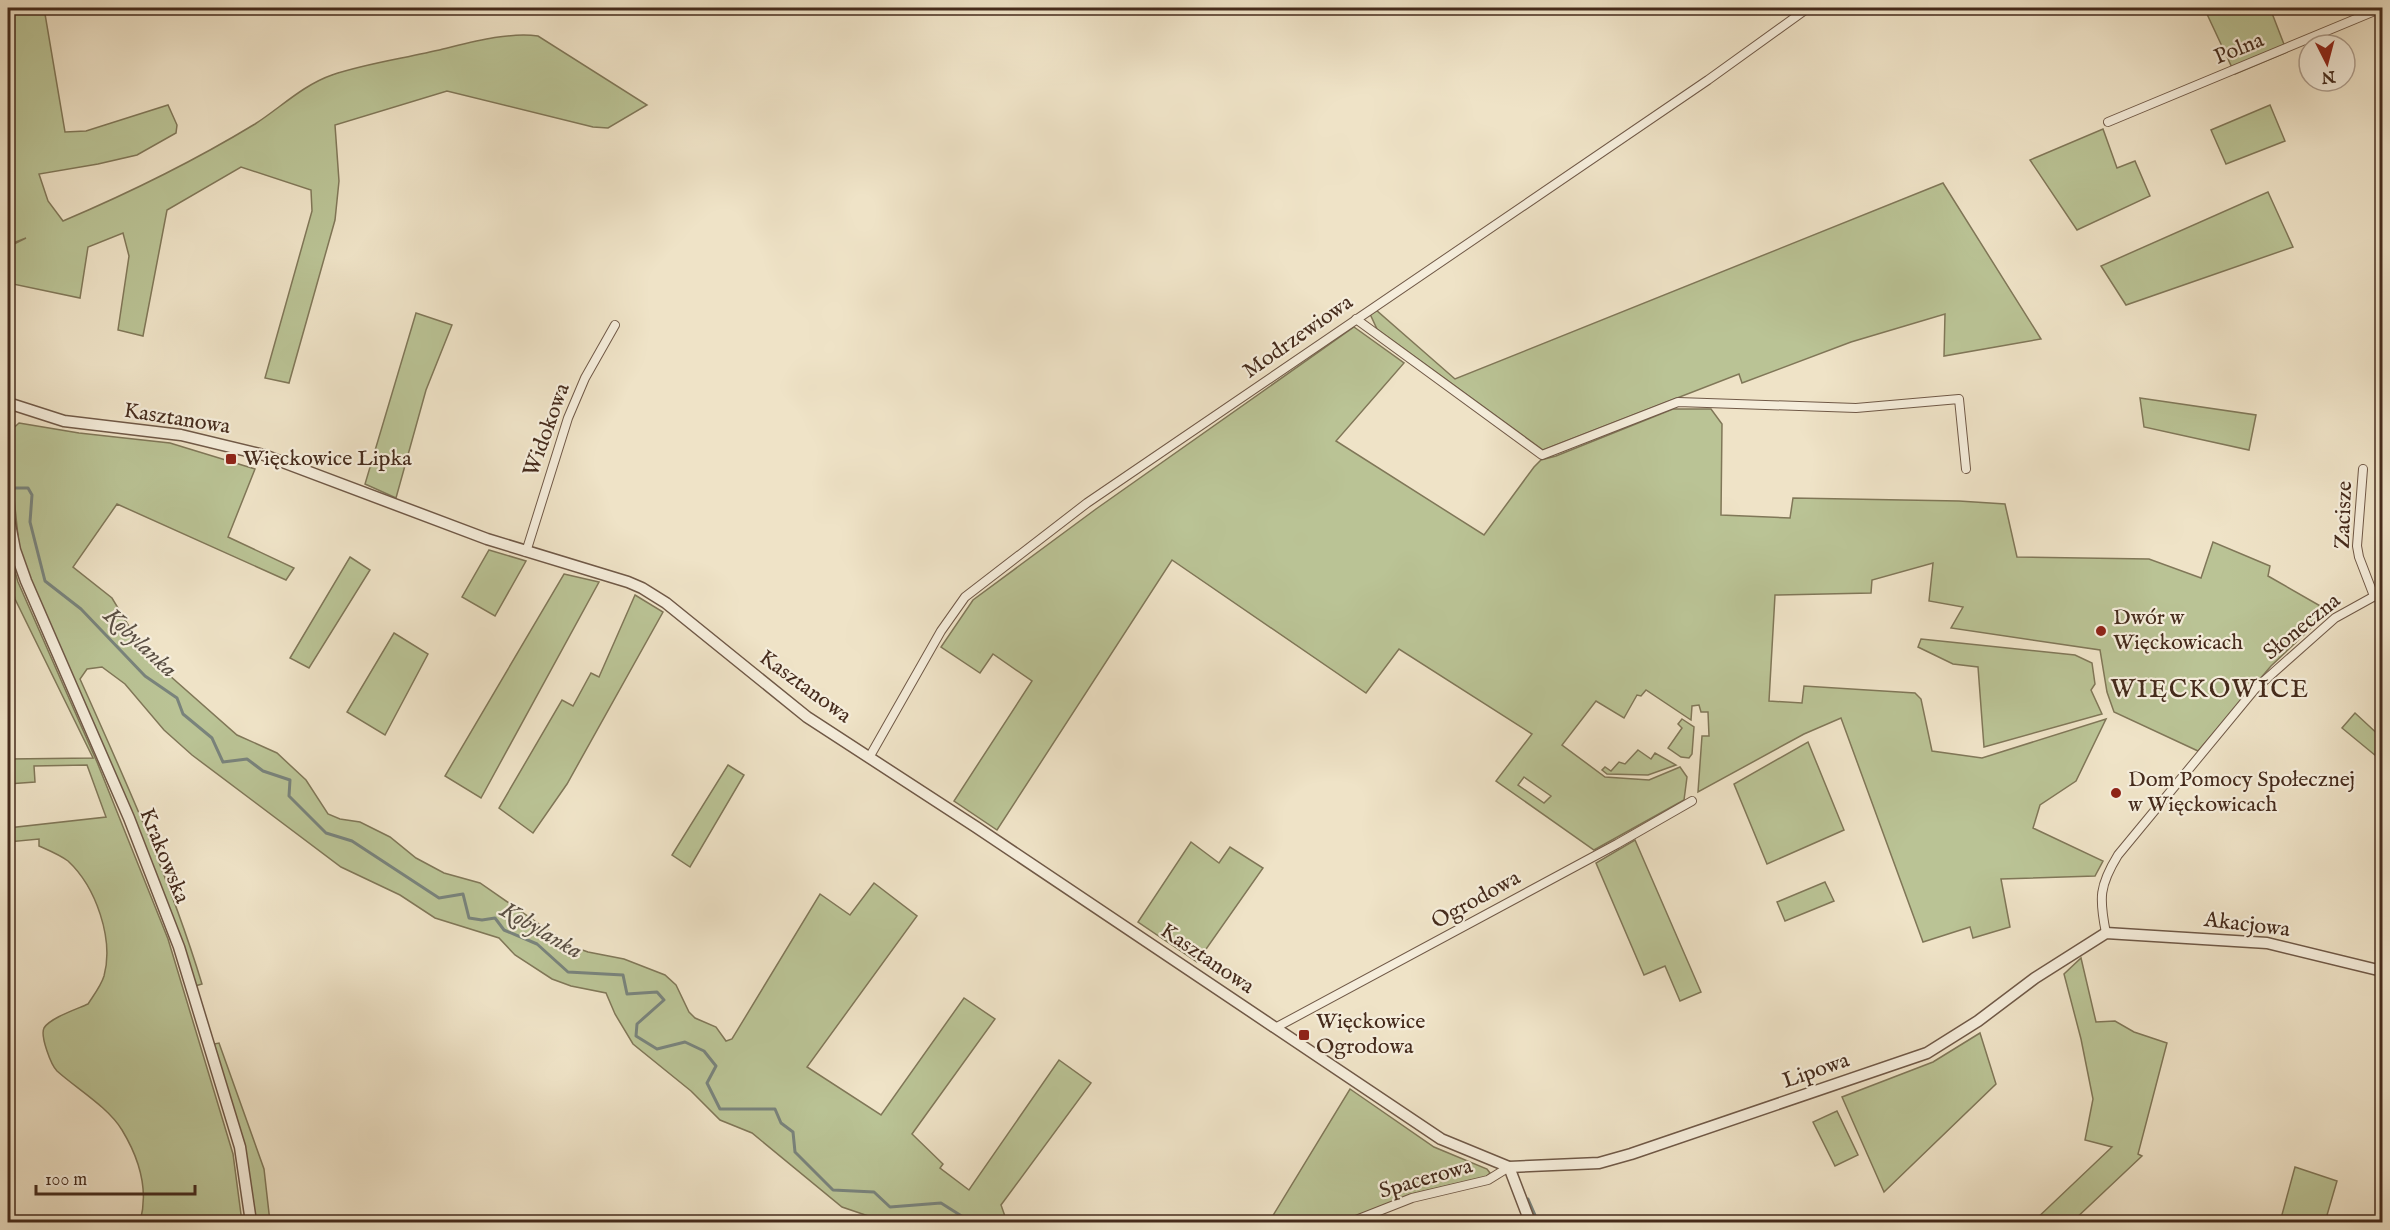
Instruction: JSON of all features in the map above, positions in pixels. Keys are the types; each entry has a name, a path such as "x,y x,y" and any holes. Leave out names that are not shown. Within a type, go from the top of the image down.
{"street":[{"name":"Modrzewiowa","path":"870,756 941,631 965,597 1059,522 1708,80 1808,8"},
{"name":"Polna","path":"2108,122 2382,8"},
{"path":"1356,319 1542,455 1678,402 1856,408 1959,399 1966,469"},
{"name":"Widokowa","path":"526,552 568,418 585,378 615,325"},
{"name":"Kasztanowa","path":"8,403 64,421 181,435 264,455 379,500 526,552 616,578 642,588 666,603 807,717 870,756 1441,1139 1509,1167"},
{"name":"Zacisze","path":"2363,469 2357,546 2359,557 2378,594"},
{"name":"Krakowska","path":"8,514 15,550 26,581 129,818 179,947 240,1146 251,1222"},
{"name":"Słoneczna","path":"2106,933 2101,891 2106,875 2118,855 2255,689 2336,618 2378,594"},
{"name":"Ogrodowa","path":"1275,1028 1617,844 1692,801"},
{"name":"Akacjowa","path":"2106,933 2267,943 2382,971"},
{"name":"Lipowa","path":"1509,1167 1599,1163 1927,1053 1978,1021 2031,981 2106,933"},
{"path":"1509,1167 1530,1222"},
{"name":"Spacerowa","path":"1352,1222 1412,1198 1488,1180 1509,1167"}],"green space":[{"path":"8,8 44,8 65,132 86,131 168,105 177,125 176,133 137,155 39,174 48,201 63,221 137,188 209,151 255,124 321,79 359,67 478,41 515,35 538,36 647,105 608,128 593,127 447,91 335,125 339,181 335,220 289,383 265,378 312,211 311,190 241,167 167,210 143,336 118,330 129,256 123,233 88,247 80,298 8,283 8,247 26,238 8,245"},
{"path":"2217,8 2270,8 2287,52 2235,74 2206,12"},
{"path":"2270,105 2285,141 2226,164 2211,130"},
{"path":"2103,129 2117,168 2135,161 2150,196 2077,230 2030,160"},
{"path":"1943,183 2041,339 1944,356 1945,314 1851,342 1742,383 1739,374 1543,450 1377,329 1370,314 1376,310 1455,379"},
{"path":"2268,192 2293,247 2126,305 2101,266"},
{"path":"416,313 452,325 426,390 396,498 365,484"},
{"path":"1354,327 1404,363 1336,441 1484,535 1541,460 1673,409 1711,409 1722,424 1721,515 1790,518 1793,498 2005,504 2017,557 2149,559 2201,578 2213,542 2270,566 2268,576 2329,611 2271,666 2198,751 2114,712 2107,692 2100,650 1951,628 1963,607 1929,601 1933,563 1872,580 1871,593 1775,595 1769,701 1802,703 1804,686 1915,693 1921,699 1932,751 1982,758 2106,719 2076,781 2040,805 2033,828 2103,861 2095,876 2001,879 2010,927 1973,938 1970,927 1923,942 1841,718 1804,734 1698,792 1702,736 1709,736 1708,712 1701,712 1699,705 1692,706 1691,720 1646,690 1641,696 1637,695 1624,718 1596,701 1562,745 1605,777 1649,780 1680,767 1687,777 1684,800 1594,850 1496,781 1532,734 1399,649 1366,693 1172,560 997,830 954,801 1032,681 993,654 980,673 941,647 973,600 1096,509","holes":["1524,777 1551,796 1544,803 1518,785"]},
{"path":"2140,398 2256,415 2249,450 2144,427"},
{"path":"19,423 79,433 170,443 255,469 228,537 294,568 286,580 117,504 73,567 112,598 152,660 237,735 277,753 306,780 328,814 340,819 360,822 390,837 416,858 444,873 480,883 571,946 624,959 665,975 676,985 689,1012 695,1018 716,1027 726,1041 732,1039 820,894 850,915 874,883 917,916 807,1067 881,1115 964,998 995,1019 912,1134 943,1164 940,1168 969,1190 1059,1060 1091,1083 1001,1205 1007,1222 946,1222 921,1217 880,1220 842,1207 752,1133 720,1120 691,1091 633,1044 615,1014 606,993 571,986 552,979 515,955 499,938 435,918 400,895 341,867 192,755 164,730 125,684 102,667 87,669 80,679 130,792 176,906 202,984 195,986 20,555 8,441 8,433"},
{"path":"8,547 18,582 97,762 168,939 233,1154 242,1222 140,1222 143,1210 143,1186 138,1163 128,1141 109,1114 57,1071 47,1050 44,1028 58,1017 88,1004 104,976 107,946 100,914 87,885 78,872 68,861 39,846 39,839 8,842 8,828 106,817 87,765 34,766 35,782 8,784 8,759 93,758 15,599 8,572"},
{"path":"489,550 526,561 495,616 462,597"},
{"path":"350,557 370,570 309,668 290,658"},
{"path":"564,574 599,582 481,798 445,776"},
{"path":"635,595 663,612 567,784 533,833 499,808 562,700 573,706 591,673 599,677"},
{"path":"394,633 428,654 385,735 347,712"},
{"path":"1921,639 2075,655 2092,663 2095,684 2091,690 2102,714 1984,747 1978,667 1953,664 1918,647"},
{"path":"2355,713 2382,738 2382,748 2376,756 2342,728"},
{"path":"1682,719 1694,727 1692,754 1689,758 1681,757 1668,748 1682,728 1678,724"},
{"path":"1808,742 1844,830 1767,864 1734,784"},
{"path":"1638,750 1651,759 1655,753 1676,765 1648,775 1607,774 1602,770 1605,767 1611,771 1619,762 1625,764"},
{"path":"728,765 744,775 690,867 672,855"},
{"path":"1635,840 1701,992 1680,1001 1665,966 1644,975 1596,863"},
{"path":"1191,842 1219,863 1230,847 1263,868 1197,962 1138,922"},
{"path":"1825,882 1834,901 1785,921 1777,902"},
{"path":"2081,958 2096,1022 2115,1021 2134,1032 2167,1043 2138,1154 2142,1156 2072,1222 2033,1222 2112,1147 2085,1140 2093,1099 2081,1039 2064,974"},
{"path":"1980,1033 1996,1084 1884,1192 1842,1097 1933,1062"},
{"path":"219,1043 264,1169 270,1222 253,1222 244,1154 214,1044"},
{"path":"1350,1089 1434,1147 1487,1169 1490,1173 1486,1177 1412,1194 1341,1222 1269,1222"},
{"path":"1837,1111 1858,1155 1835,1166 1813,1122"},
{"path":"2295,1167 2337,1181 2325,1222 2280,1222"}],"waterway":[{"name":"Kobylanka","path":"8,488 28,488 32,495 30,522 45,581 81,609 145,676 177,698 183,714 212,738 223,762 247,759 263,771 290,780 289,796 326,833 352,841 439,898 463,894 469,918 482,920 495,918 504,930 537,944 568,972 623,975 627,994 657,992 664,1000 637,1024 636,1036 657,1049 685,1042 704,1051 716,1066 707,1083 720,1109 775,1109 781,1123 793,1132 795,1152 833,1190 874,1192 890,1207 941,1203 971,1222"},
{"path":"1528,1199 1538,1222"}],"place":[{"name":"Więckowice Lipka","path":"231,459"},
{"name":"Dwór w Więckowicach","path":"2101,631"},
{"name":"Dom Pomocy Społecznej w Więckowicach","path":"2116,793"},
{"name":"Więckowice Ogrodowa","path":"1304,1035"}],"district":[{"name":"WIĘCKOWICE","path":"2210,689"}]}
